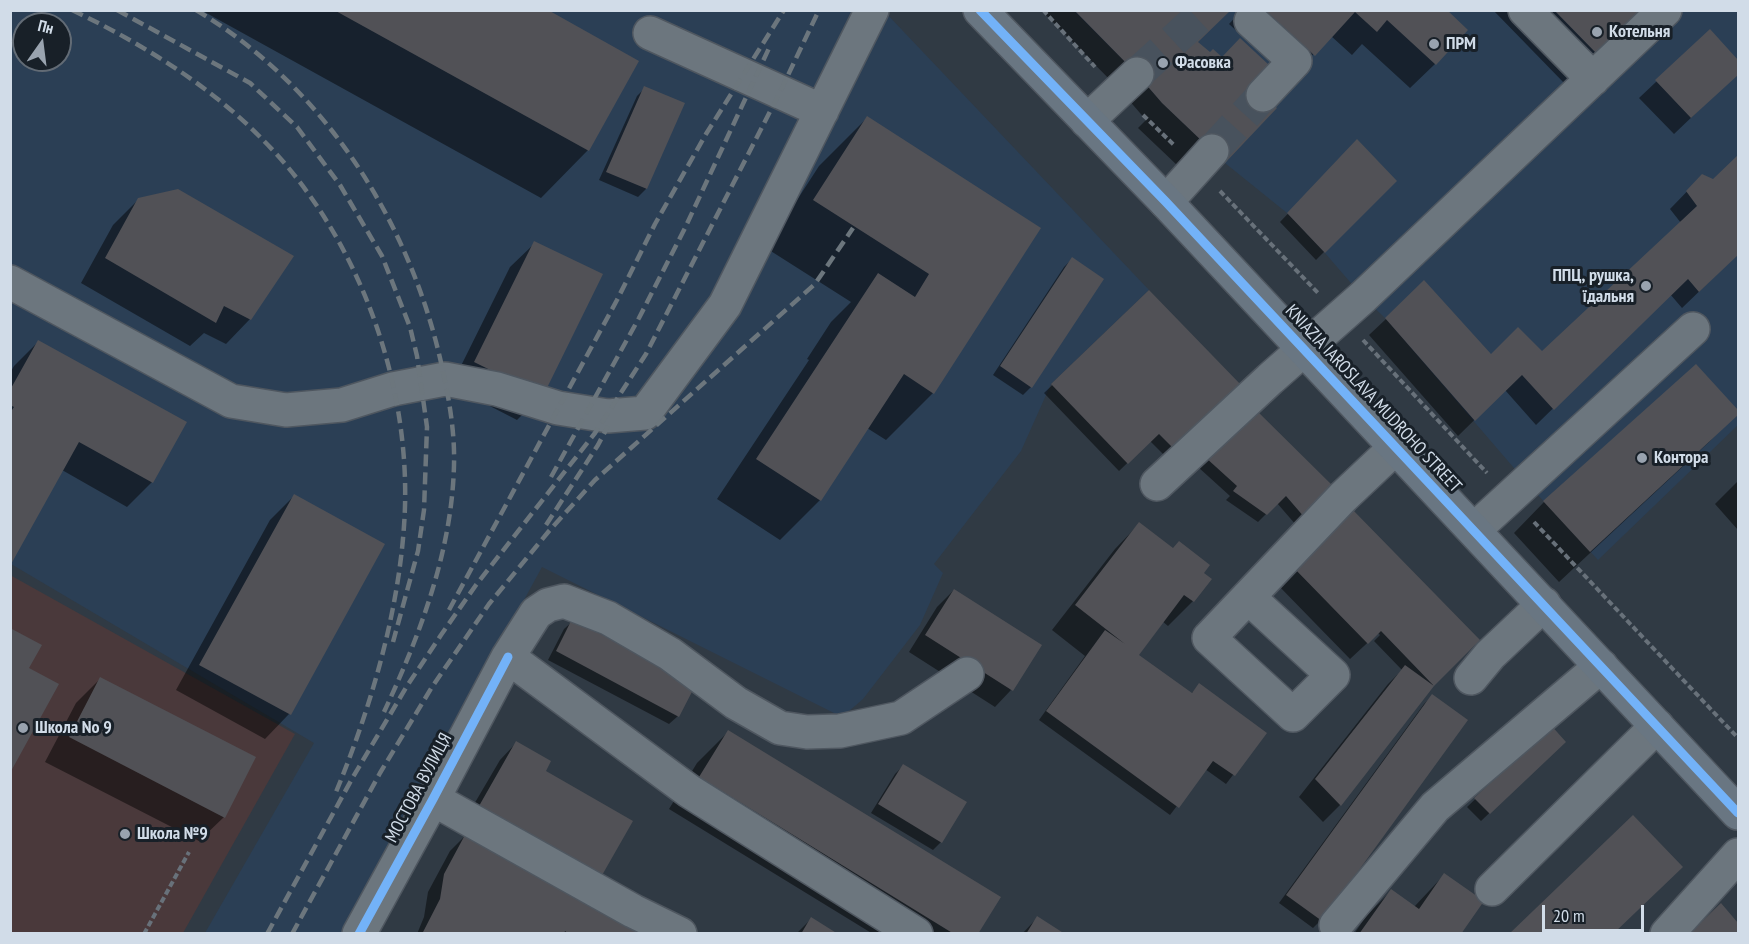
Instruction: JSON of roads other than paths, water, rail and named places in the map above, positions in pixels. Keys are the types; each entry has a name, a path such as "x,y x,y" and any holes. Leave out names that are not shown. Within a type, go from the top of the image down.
{"main road":[{"name":"KNIAZIA IAROSLAVA MUDROHO STREET","path":"980,10 1166,202 1738,813"}],"street":[{"path":"10,282 231,401 286,410 342,405 393,389 445,379 497,389 578,412 608,416 645,413 725,306 872,10"},
{"path":"1525,10 1593,79"},
{"path":"1157,484 1341,317 1665,10"},
{"path":"1251,21 1295,61 1263,95"},
{"path":"650,33 822,111"},
{"path":"1087,121 1128,83"},
{"path":"1166,202 1205,159"},
{"path":"1474,530 1693,329"},
{"path":"1248,597 1343,497 1396,447"},
{"name":"МОСТОВА ВУЛИЦЯ","path":"359,933 433,799 507,657 536,613 548,605 564,601 608,618 670,654 736,703 780,728 807,732 840,731 901,718 967,674"},
{"path":"1471,678 1490,655 1544,604"},
{"path":"507,657 689,791 916,933"},
{"path":"1336,925 1435,807 1601,666"},
{"path":"1492,889 1658,726"},
{"path":"433,799 633,911 680,933"},
{"path":"1667,933 1738,855"}],"tunnel":[{"path":"1137,74 1207,10"},
{"path":"1212,151 1263,95"}],"railway":[{"path":"72,10 174,67 221,102 264,141 298,180 328,223 353,269 374,318 389,370 400,422 405,474 404,526 401,560 389,628 371,695 336,792"},
{"path":"117,10 250,83 297,127 340,185 382,256 410,327 417,356 427,427 424,510 418,551 393,642"},
{"path":"196,10 241,41 283,76 320,116 353,159 382,206 406,255 425,306 440,358 446,384 454,452 452,497 447,529 432,592 410,653 384,712"},
{"path":"449,610 617,300 655,224 706,134 784,10"},
{"path":"267,934 353,777 407,686 476,585 595,433 646,354 780,92 819,10"},
{"path":"551,477 639,318 685,228 770,46"},
{"path":"292,934 380,773 432,687 489,604 549,531 595,480 815,284 853,228"},
{"path":"546,525 608,426"}],"place":[{"name":"Котельня","path":"1597,32"},
{"name":"ПРМ","path":"1434,44"},
{"name":"Фасовка","path":"1163,63"},
{"name":"ППЦ, рушка, їдальня","path":"1646,286"},
{"name":"Контора","path":"1642,458"},
{"name":"Школа No 9","path":"23,728"},
{"name":"Школа №9","path":"125,834"}]}
